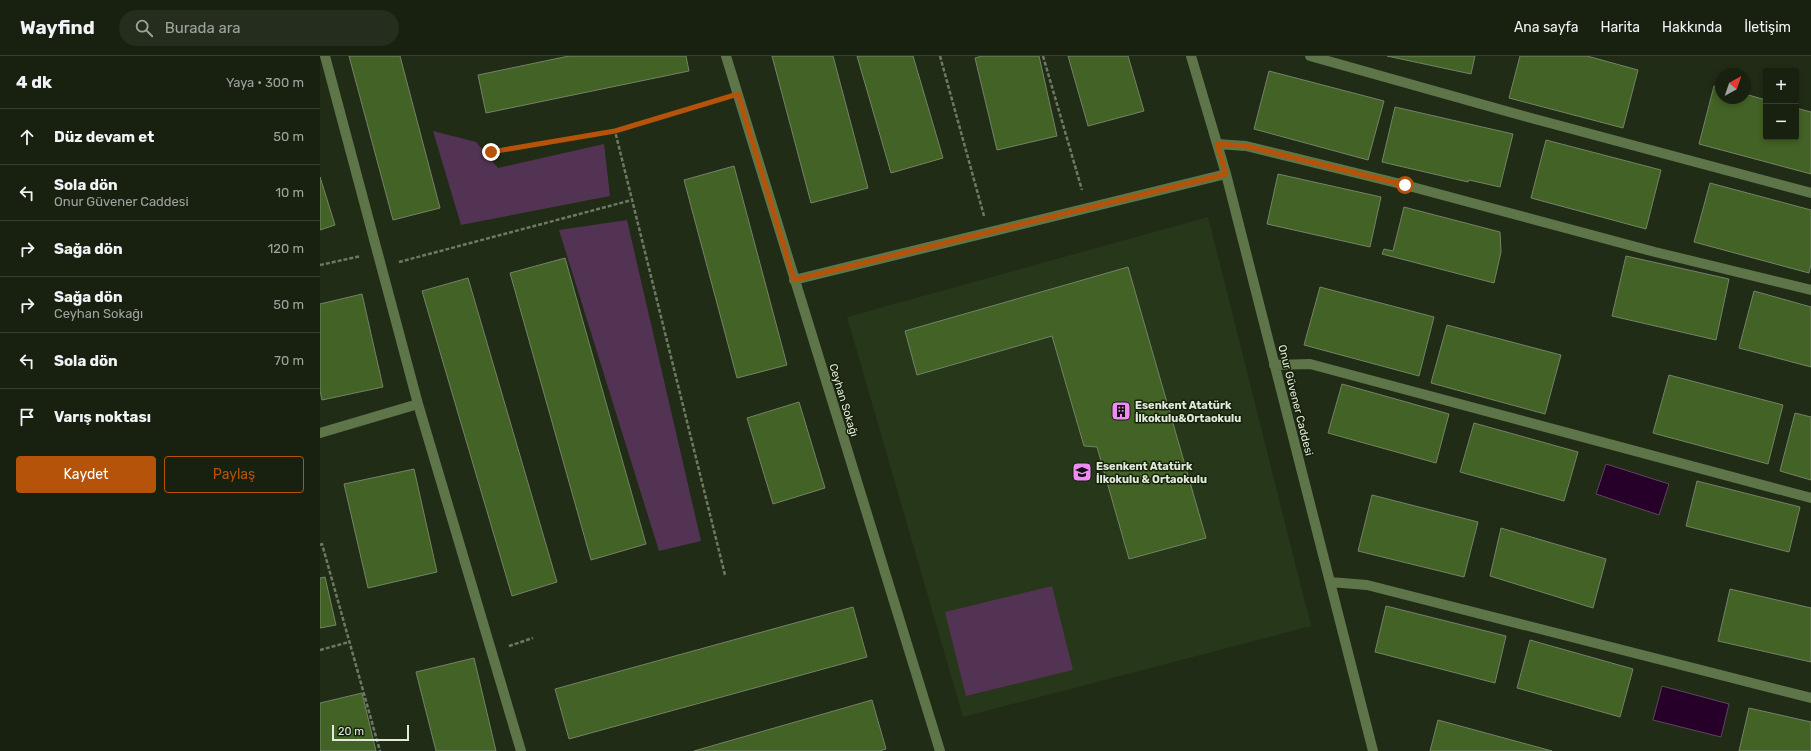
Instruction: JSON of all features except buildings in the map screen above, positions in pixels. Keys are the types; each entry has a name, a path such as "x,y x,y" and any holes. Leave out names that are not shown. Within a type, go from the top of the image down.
{"street":[{"path":"324,56 418,404 521,751"},
{"name":"Ceyhan Sokağı","path":"726,56 940,751"},
{"name":"Onur Güvener Caddesi","path":"1191,56 1226,174 1373,751"},
{"path":"1310,56 1520,115 1811,193"},
{"path":"1217,144 1246,146 1382,180 1655,252 1811,290"},
{"path":"794,280 1226,174"},
{"path":"1274,365 1310,364 1811,498"},
{"path":"320,433 418,404"},
{"path":"1330,582 1374,587 1811,698"}],"path":[{"path":"940,56 989,232"},
{"path":"1044,56 1087,208"},
{"path":"491,152 615,131 738,94"},
{"path":"615,131 725,575"},
{"path":"381,266 632,200"},
{"path":"320,265 377,253"},
{"path":"320,545 322,544 380,751"},
{"path":"491,652 533,638"},
{"path":"320,650 349,642"}],"shaded area":[{"path":"433,131 476,142 498,168 604,144 610,196 461,225"},
{"name":"Esenkent Atatürk İlkokulu & Ortaokulu","path":"1208,217 1311,626 963,717 847,317"},
{"path":"627,220 701,541 659,551 559,230"},
{"path":"1606,464 1669,484 1659,515 1596,494"},
{"path":"1052,586 1073,670 966,696 945,612"},
{"path":"1662,686 1729,704 1721,737 1653,720"}],"place":[{"name":"Esenkent Atatürk İlkokulu&Ortaokulu","path":"1121,411"},
{"name":"Esenkent Atatürk İlkokulu & Ortaokulu","path":"1082,472"}],"route":[{"path":"491,152 615,131 738,94 794,280 1226,174 1217,144 1246,146 1405,185"}]}
